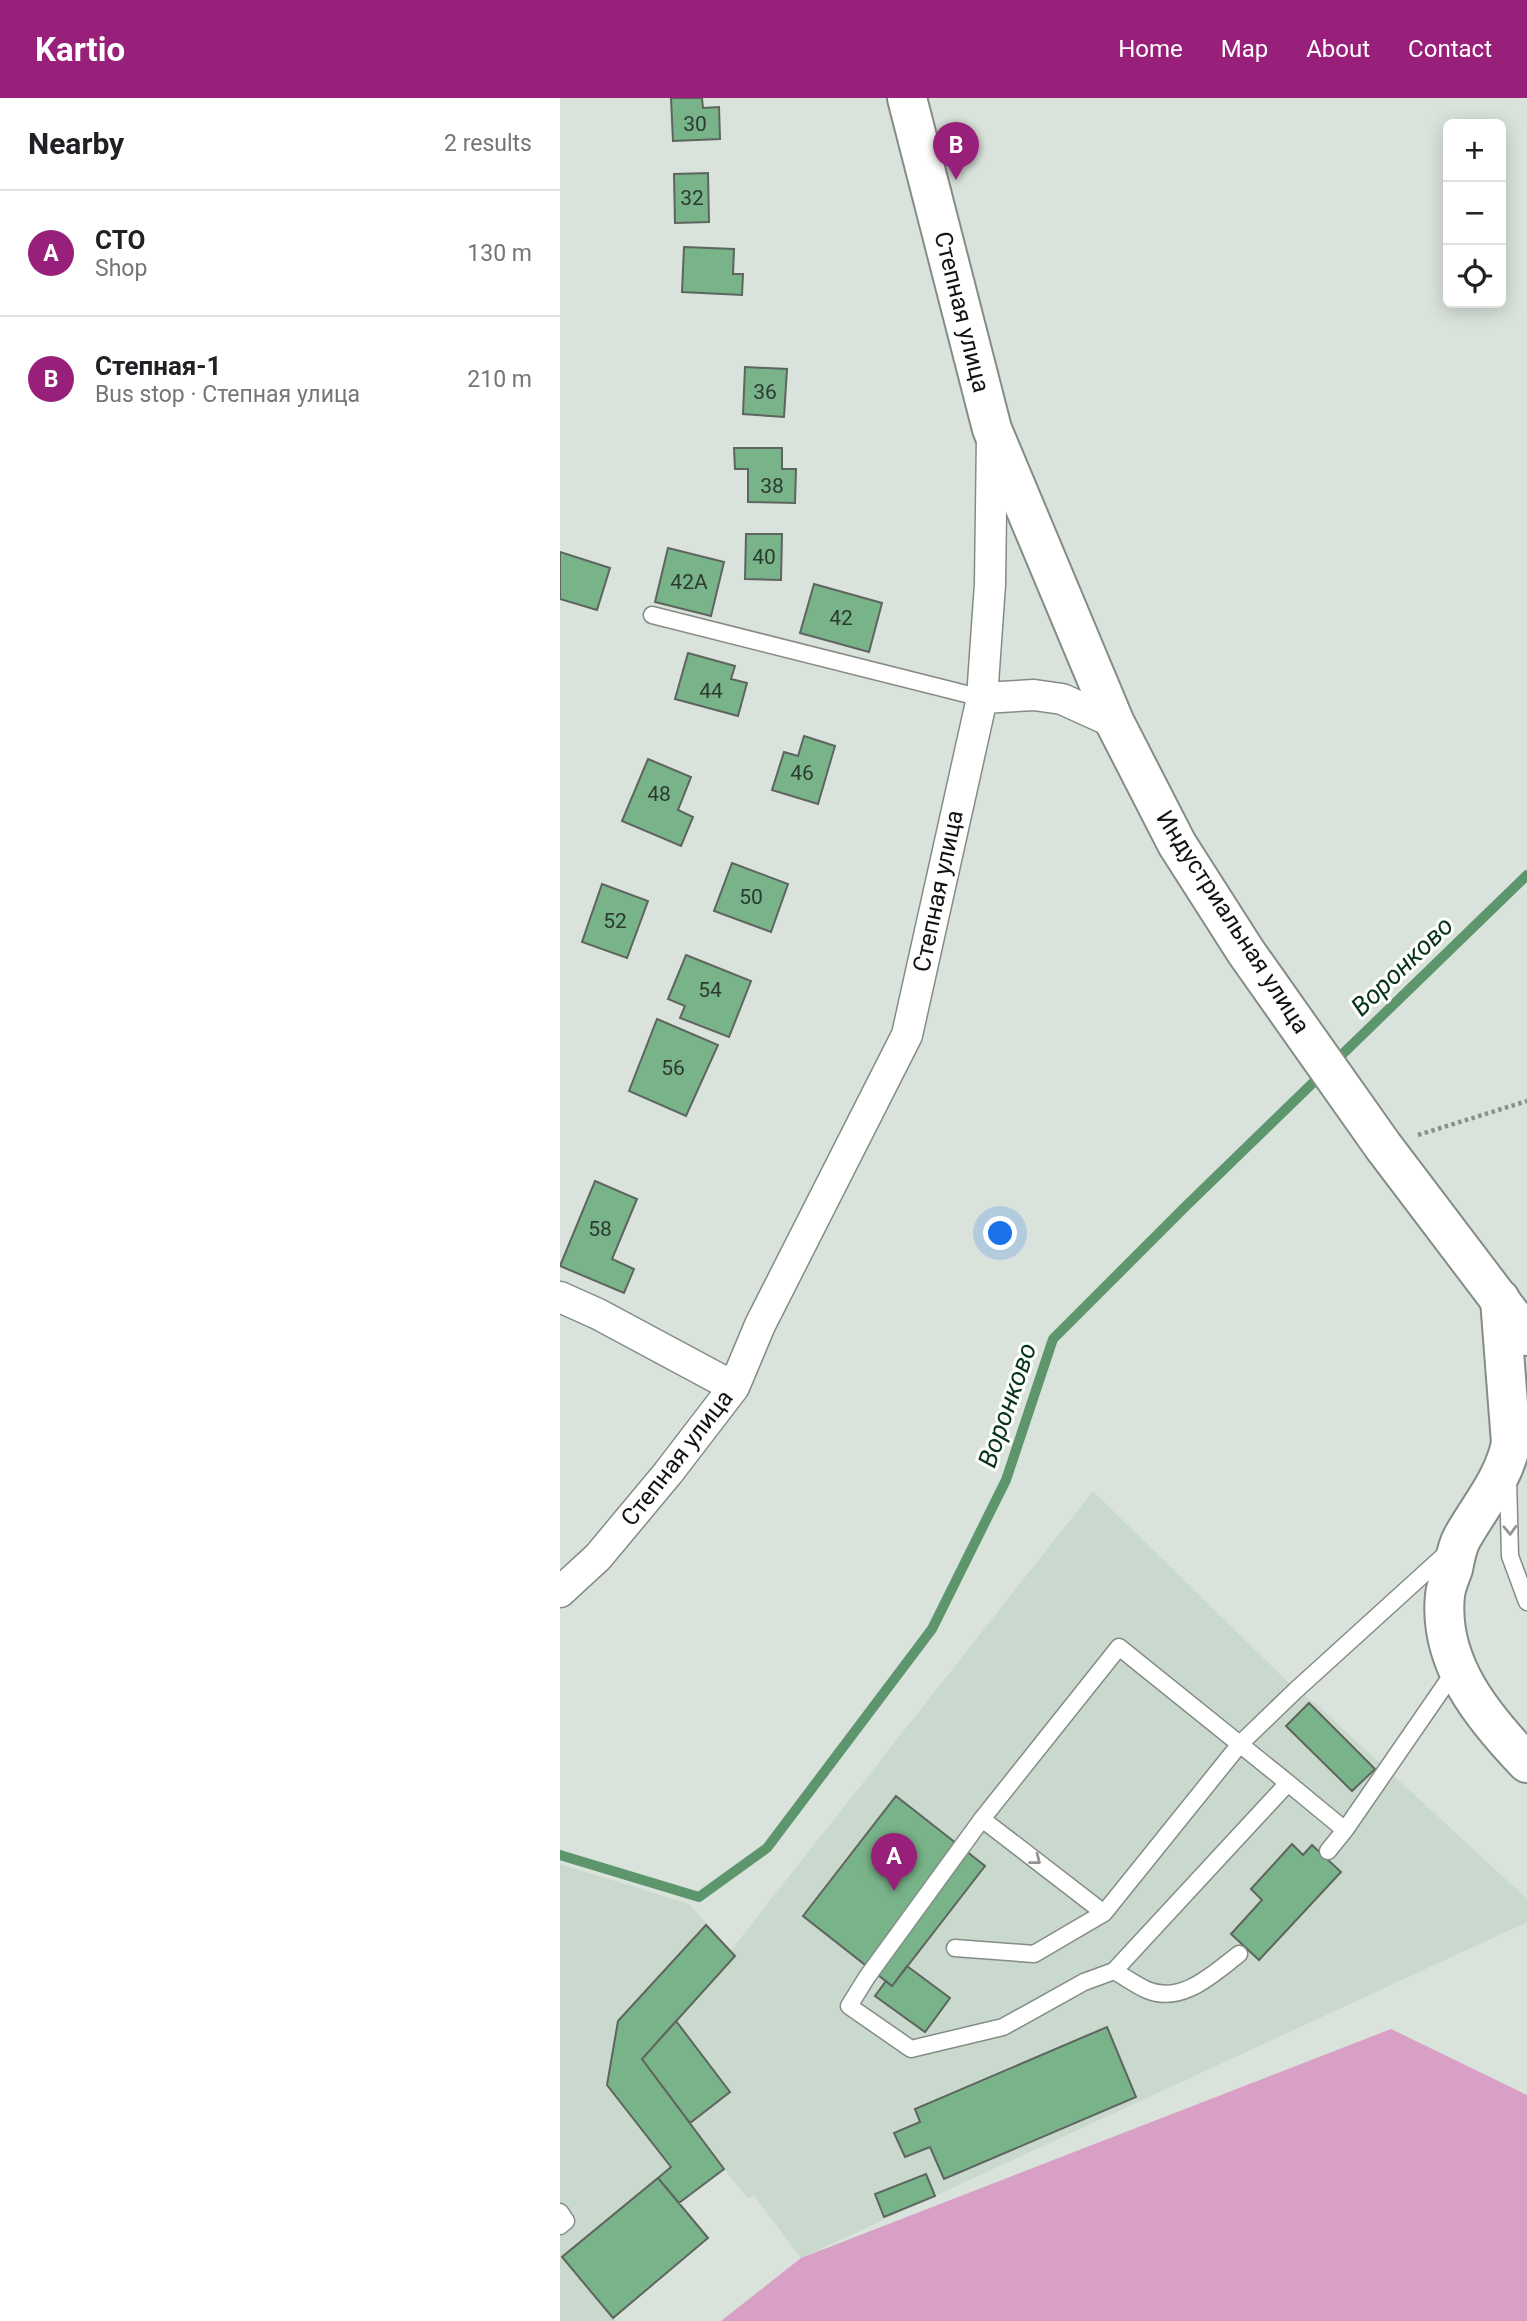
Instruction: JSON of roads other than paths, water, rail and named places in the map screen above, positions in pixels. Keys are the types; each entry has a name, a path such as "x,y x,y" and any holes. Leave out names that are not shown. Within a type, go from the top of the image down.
{"main road":[{"name":"Степная улица","path":"907,98 992,429"},
{"name":"Индустриальная улица","path":"992,429 1115,723 1177,844 1246,952 1382,1146 1527,1336"},
{"path":"1500,1299 1511,1443 1517,1464 1461,1541 1445,1594 1448,1644 1457,1669 1478,1707 1527,1763"}],"street":[{"name":"Степная улица","path":"560,1592 598,1557 668,1473 734,1387 761,1325 906,1035 982,698 990,584 992,429"},
{"path":"982,698 1034,695 1062,699 1115,723"},
{"path":"560,1297 598,1314 734,1387"}],"lane":[{"path":"652,615 982,698"},
{"path":"1517,1464 1510,1556 1527,1602"},
{"path":"956,1948 1034,1954 1104,1913 1240,1744 1461,1541"},
{"path":"1288,1783 1114,1971 1084,1982 1003,2027 911,2049 849,2006 867,1977 982,1819 1119,1647 1240,1744 1288,1783 1345,1830"},
{"path":"1328,1851 1457,1669"},
{"path":"982,1819 1104,1913"},
{"path":"1114,1971 1149,1991 1174,1993 1196,1986 1239,1954"},
{"path":"560,2212 566,2221 560,2226"}],"waterway":[{"name":"Воронково","path":"560,1855 699,1897 767,1848 932,1629 1006,1480 1053,1339 1527,875"}],"place":[{"name":"Степная-1","path":"956,180"},
{"name":"СТО","path":"894,1891"}]}
